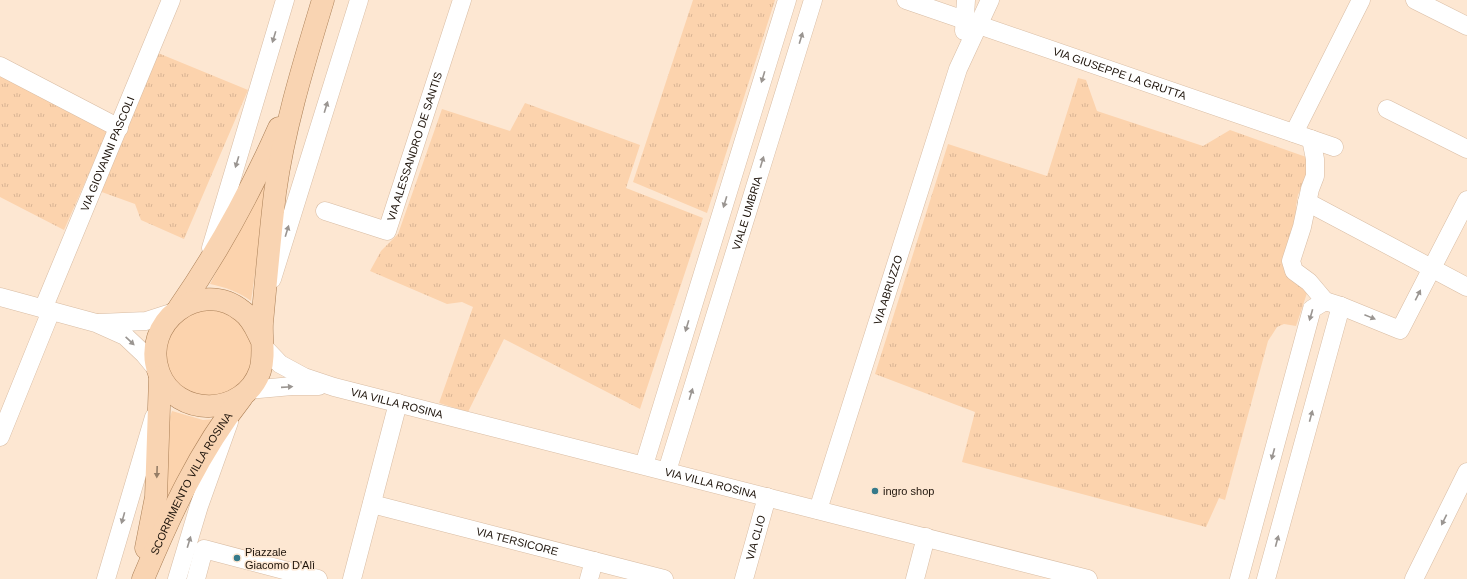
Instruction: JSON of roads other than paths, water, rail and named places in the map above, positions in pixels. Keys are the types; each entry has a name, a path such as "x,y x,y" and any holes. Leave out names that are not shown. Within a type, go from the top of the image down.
{"main road":[{"path":"295,92 260,172 205,269 162,327 155,346 155,359 159,374 167,387 176,396 187,403 199,406 224,405 243,396 260,371 262,361 261,342 263,308 276,191 295,92 323,0"},
{"path":"176,310 194,301 211,299 228,303 242,311 254,324 261,342"},
{"name":"SCORRIMENTO VILLA ROSINA","path":"142,579 156,497 159,374"},
{"name":"SCORRIMENTO VILLA ROSINA","path":"142,579 168,520 187,482 243,396"}],"street":[{"name":"VIA GIOVANNI PASCOLI","path":"0,437 47,310 171,0"},
{"path":"205,269 285,0"},
{"path":"263,308 359,0"},
{"name":"VIA ALESSANDRO DE SANTIS","path":"325,211 387,231 462,0"},
{"path":"644,465 787,0"},
{"name":"VIALE UMBRIA","path":"667,471 812,0"},
{"name":"VIA GIUSEPPE LA GRUTTA","path":"906,0 963,15 1334,147"},
{"path":"963,15 966,0"},
{"path":"963,15 990,0"},
{"path":"1294,133 1361,0"},
{"path":"1415,0 1467,26"},
{"name":"VIA ABRUZZO","path":"818,510 958,69 963,15"},
{"path":"0,66 119,128"},
{"path":"1387,109 1467,149"},
{"path":"747,131 770,138"},
{"path":"1311,139 1315,159 1315,176 1307,202 1302,227 1291,261 1294,271 1309,282 1333,304 1400,330 1467,200"},
{"path":"1307,202 1467,287"},
{"path":"701,280 724,287"},
{"path":"0,297 96,323 125,336 144,354 159,374"},
{"path":"1239,579 1312,309 1333,304"},
{"path":"1266,579 1333,304"},
{"path":"96,323 146,321 176,310"},
{"name":"VIA VILLA ROSINA","path":"261,342 280,364 304,377 334,387 1088,579"},
{"name":"VIA VILLA ROSINA","path":"243,396 292,386 334,387"},
{"path":"178,579 199,506 243,396"},
{"path":"106,579 159,401"},
{"path":"352,579 398,403"},
{"path":"660,413 682,420"},
{"path":"1414,579 1462,498 1467,472"},
{"name":"VIA CLIO","path":"744,579 767,497"},
{"name":"VIA TERSICORE","path":"372,504 594,561 616,573 664,579"},
{"path":"915,579 926,537"},
{"path":"196,579 204,550 318,579"},
{"path":"589,579 594,561"}],"place":[{"name":"ingro shop","path":"875,491"},
{"name":"Piazzale Giacomo D'Alì","path":"237,558"}]}
